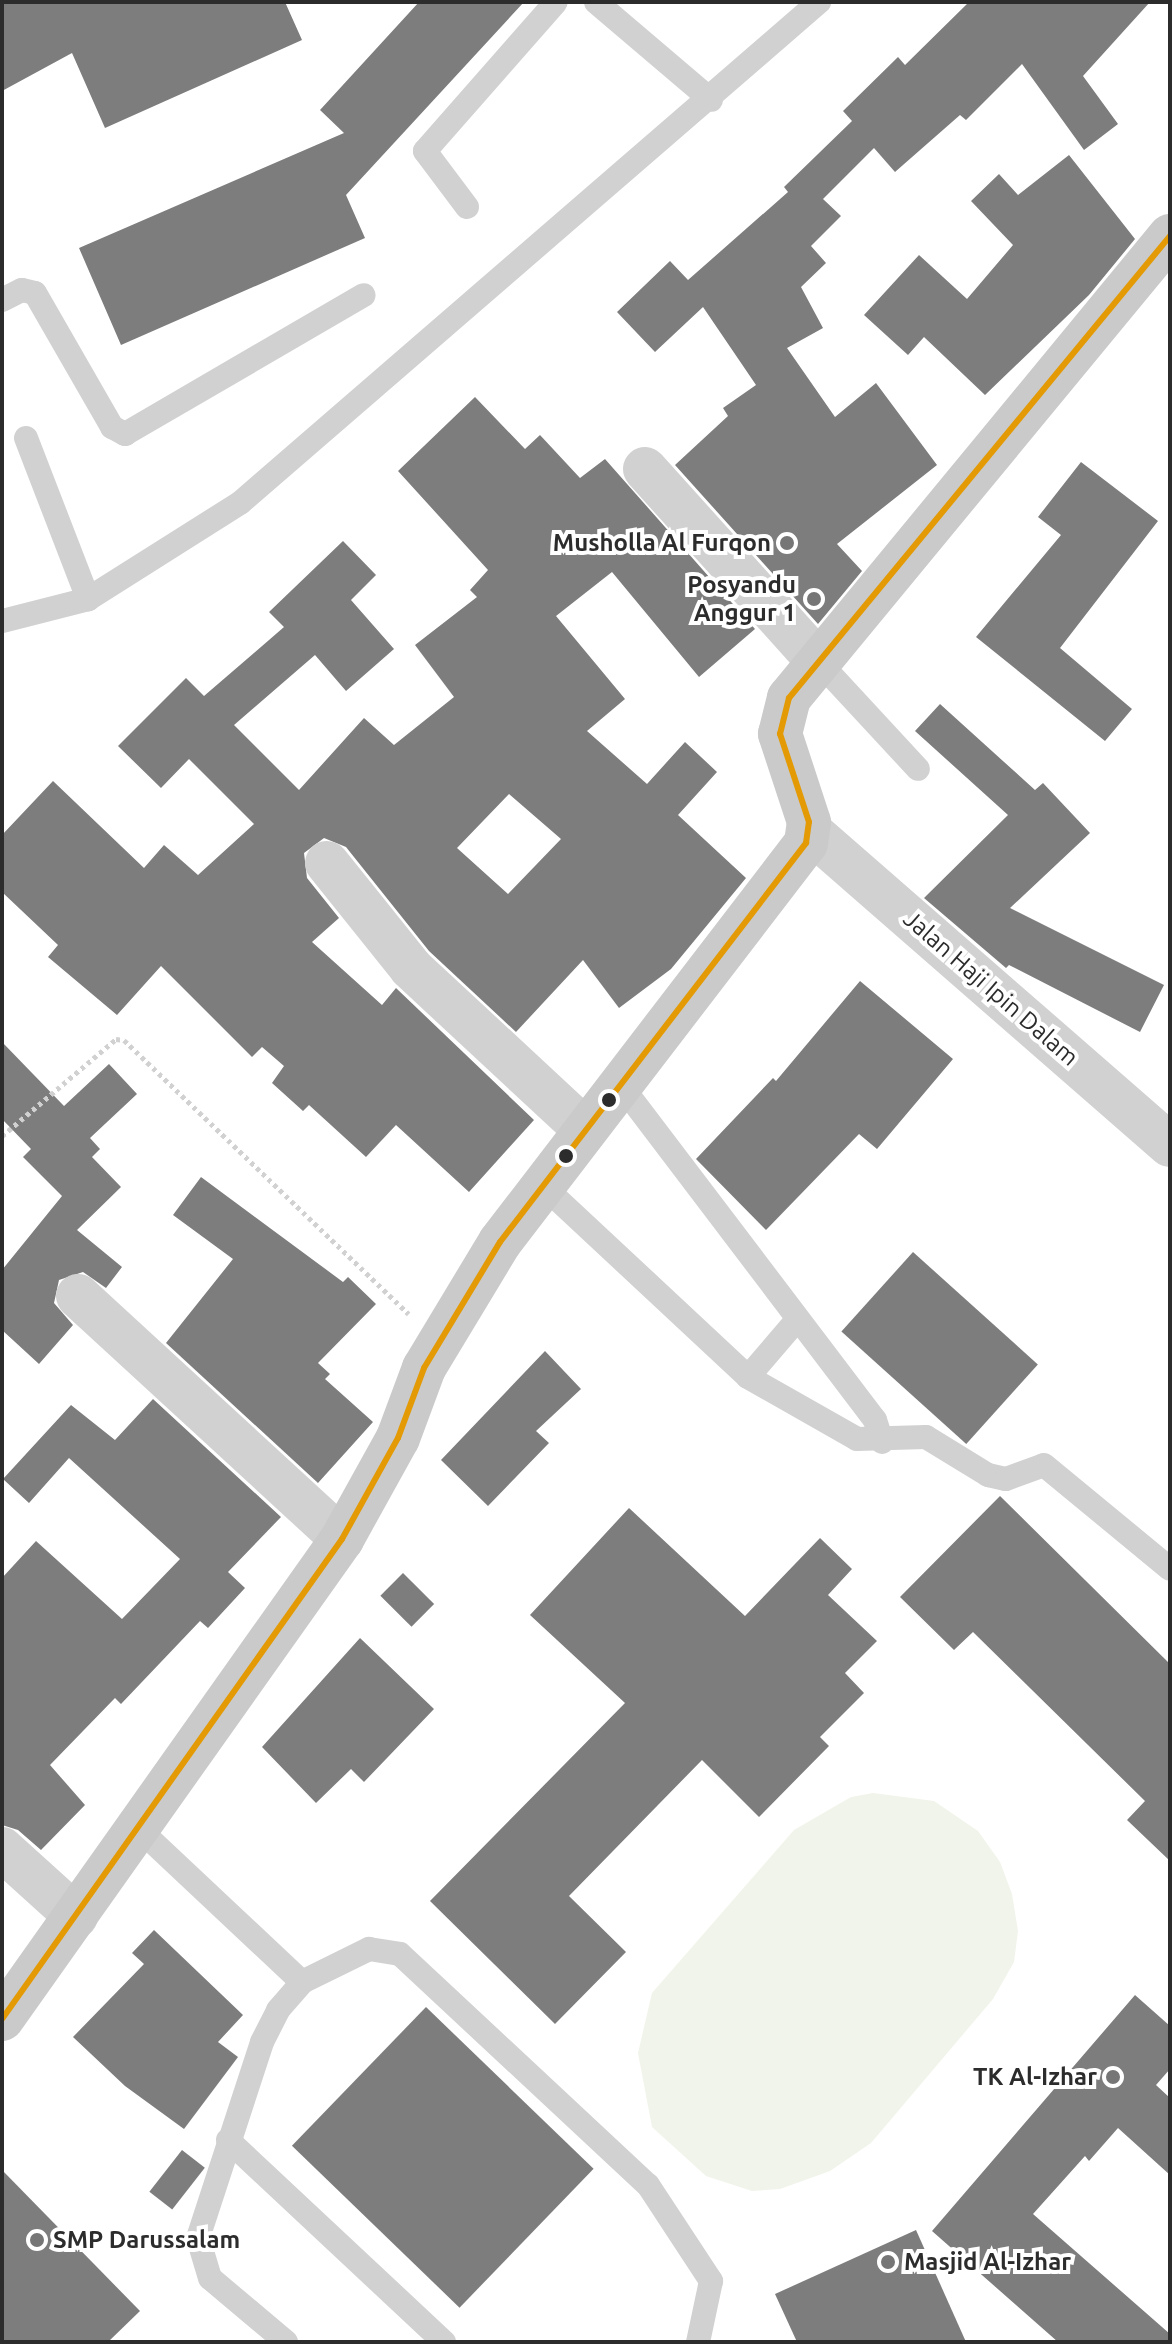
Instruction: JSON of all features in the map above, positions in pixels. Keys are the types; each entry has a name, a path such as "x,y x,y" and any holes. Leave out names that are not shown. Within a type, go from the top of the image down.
{"street":[{"path":"2,2019 16,1981 76,1916 140,1830 342,1539 379,1478 439,1342 540,1183 620,1084 811,832 780,722 789,698 1170,236"},
{"path":"645,469 818,661"},
{"name":"Jalan Haji Ipin Dalam","path":"811,832 1170,1145"},
{"path":"327,863 411,968 584,1129"},
{"path":"78,1296 342,1539"},
{"path":"2,1849 76,1916"}],"lane":[{"path":"467,207 425,151 556,2"},
{"path":"596,2 711,100"},
{"path":"2,621 88,599 240,503 711,100 819,2"},
{"path":"2,300 22,290 35,293 112,427 125,434 364,295"},
{"path":"26,438 88,599"},
{"path":"818,661 918,769"},
{"path":"620,1084 796,1321 875,1420 882,1442"},
{"path":"540,1183 748,1377 825,1424 857,1439 882,1442 926,1437 988,1475 1006,1479 1044,1465 1170,1569"},
{"path":"748,1377 796,1321"},
{"path":"140,1830 302,1982"},
{"path":"286,2342 210,2278 198,2238 262,2042 278,2010 302,1982 369,1949 400,1954 648,2185 711,2281 698,2342"},
{"path":"228,2140 444,2342"}],"path":[{"path":"2,1136 116,1039 124,1040 439,1342"}],"shaded area":[{"path":"873,1793 934,1801 978,1831 1000,1862 1012,1894 1018,1931 1014,1962 993,1999 871,2143 830,2171 780,2189 752,2191 706,2176 652,2127 638,2053 652,1993 794,1830 851,1797"}],"building":[{"path":"2,2 285,2 302,40 105,128 72,53 2,91"},
{"path":"419,2 524,2 346,195 365,238 121,345 79,248 344,133 320,110"},
{"path":"969,2 1150,2 1083,76 1118,124 1084,150 1022,64 966,120 960,115 895,172 874,148 823,199 841,216 811,246 826,263 801,287 823,328 787,348 835,417 876,383 937,465 837,544 862,571 818,624 675,465 728,416 723,408 756,385 703,307 655,352 617,312 670,261 688,280 788,192 784,187 852,121 843,111 898,57 905,65"},
{"path":"1069,155 1135,239 1089,295 985,395 924,337 908,355 864,315 919,255 967,299 1013,245 971,201 999,174 1018,195"},
{"path":"475,397 525,449 540,435 580,478 605,459 755,629 699,677 612,572 556,616 625,699 587,731 647,784 685,742 717,772 678,815 746,878 671,969 619,1008 583,960 516,1032 429,951 346,847 324,838 304,853 307,878 339,918 312,942 382,1005 396,988 534,1120 469,1192 396,1125 366,1157 309,1105 303,1111 272,1083 284,1066 262,1047 252,1057 161,966 117,1015 48,957 58,945 2,892 2,835 53,781 144,868 164,845 198,875 254,824 189,759 161,788 118,746 186,678 204,696 284,627 269,612 343,541 376,575 351,600 394,649 346,691 315,655 234,725 299,790 364,718 394,745 454,697 415,645 477,597 470,590 488,570 398,471","holes":["509,794 561,839 508,894 457,848"]},
{"path":"1081,462 1158,521 1060,648 1132,709 1105,741 976,637 1061,535 1038,517"},
{"path":"940,704 1035,790 1043,783 1090,833 1010,908 1164,985 1140,1032 1009,965 1006,968 924,898 1008,815 915,731"},
{"path":"860,981 953,1059 877,1149 859,1134 766,1230 696,1159 773,1078 776,1081"},
{"path":"2,1042 64,1106 109,1064 137,1094 90,1138 100,1149 92,1157 121,1187 77,1230 122,1267 106,1288 83,1272 59,1280 54,1303 73,1325 39,1364 2,1330 2,1270 62,1196 23,1157 31,1149 2,1119"},
{"path":"201,1177 343,1282 348,1277 376,1304 318,1363 330,1374 325,1379 373,1422 318,1483 166,1343 233,1259 173,1215"},
{"path":"913,1252 1038,1364 966,1444 841,1332"},
{"path":"545,1351 581,1389 536,1431 549,1443 488,1506 441,1460"},
{"path":"153,1399 281,1517 228,1572 245,1588 208,1628 200,1621 121,1704 115,1698 50,1765 85,1805 41,1850 18,1830 2,1825 2,1578 36,1541 122,1619 180,1559 69,1458 29,1503 3,1479 71,1405 115,1440"},
{"path":"1000,1496 1170,1664 1170,1861 1127,1820 1145,1801 973,1632 954,1650 900,1597"},
{"path":"629,1508 745,1616 820,1538 852,1569 828,1595 877,1641 845,1673 864,1693 820,1737 829,1746 759,1817 702,1760 569,1896 626,1952 555,2024 430,1901 625,1703 530,1615"},
{"path":"403,1573 434,1604 411,1627 380,1596"},
{"path":"360,1638 434,1709 364,1782 351,1769 316,1803 262,1747"},
{"path":"154,1930 243,2015 218,2042 238,2057 184,2129 125,2086 73,2037 144,1964 132,1953"},
{"path":"1135,1995 1170,2026 1170,2069 1156,2085 1170,2098 1170,2175 1118,2128 1089,2161 1085,2156 1033,2214 1170,2334 1170,2342 1058,2342 932,2231"},
{"path":"426,2007 594,2169 460,2308 292,2146"},
{"path":"182,2150 205,2168 172,2210 149,2192"},
{"name":"SMP Darussalam","path":"2,2170 140,2311 108,2342 2,2342"},
{"name":"Masjid Al-Izhar","path":"916,2230 966,2342 797,2342 775,2294"}],"transit line":[{"path":"2,2019 342,1539 398,1438 424,1368 500,1242 806,843 809,822 780,734 789,698 1170,236"}],"place":[{"name":"Musholla Al Furqon","path":"787,543"},
{"name":"Posyandu Anggur 1","path":"814,599"},
{"name":"TK Al-Izhar","path":"1113,2077"},
{"name":"SMP Darussalam","path":"37,2240"},
{"name":"Masjid Al-Izhar","path":"888,2262"}]}
